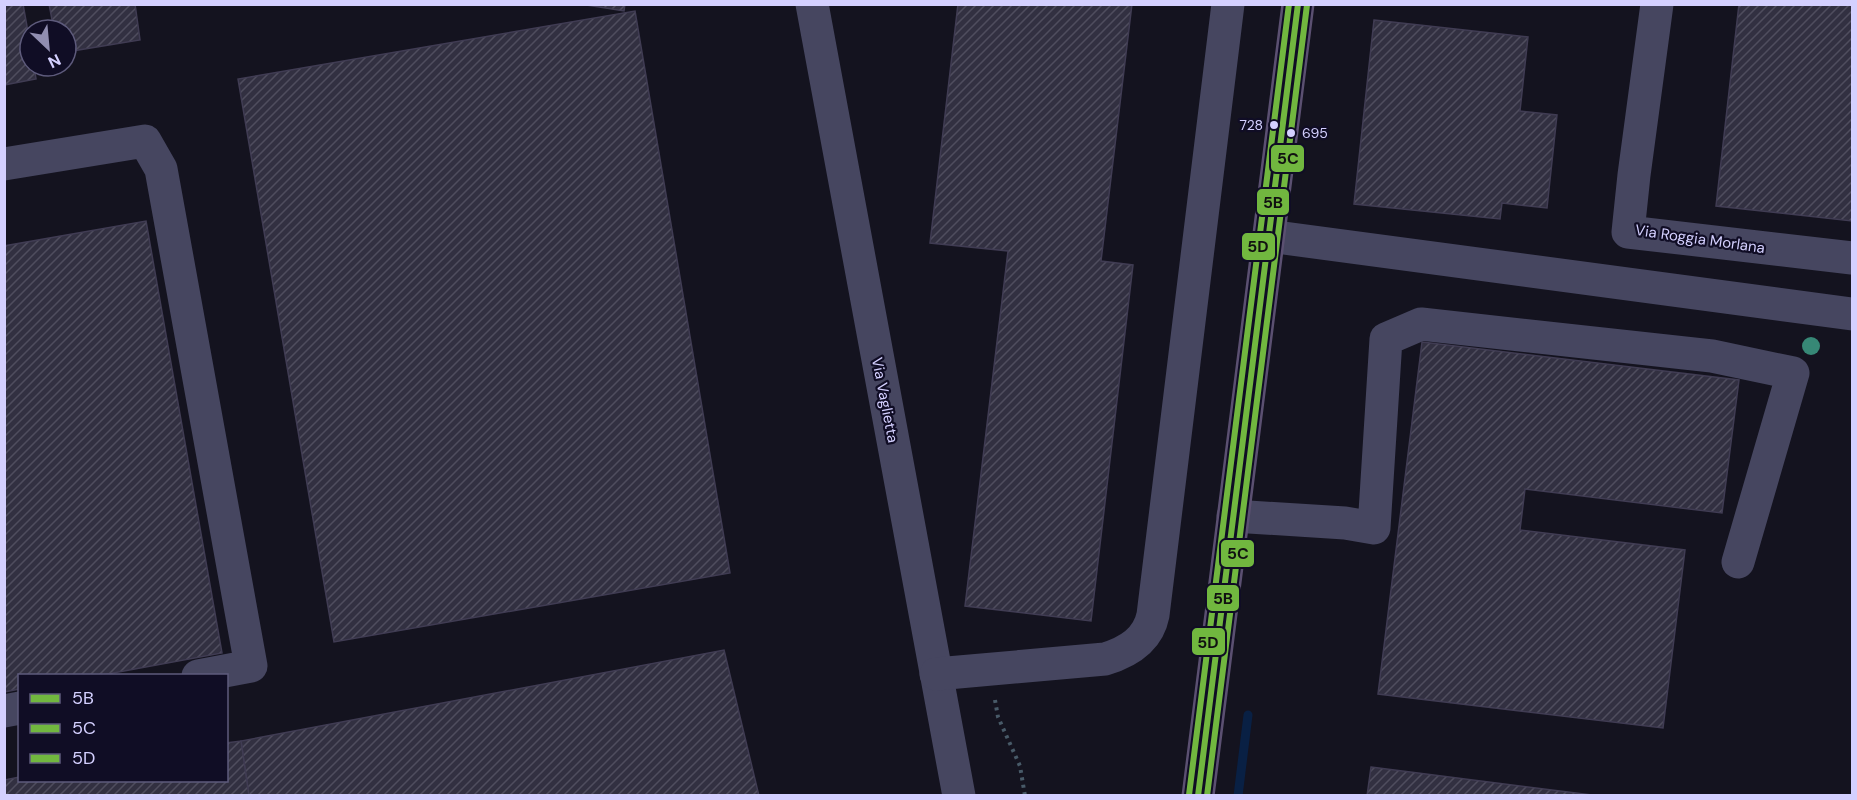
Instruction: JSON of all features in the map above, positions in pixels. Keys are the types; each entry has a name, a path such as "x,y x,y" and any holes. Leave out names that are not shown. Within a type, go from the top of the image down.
{"main road":[{"path":"1198,795 1298,4"}],"street":[{"name":"Via Vaglietta","path":"812,4 959,795"},
{"path":"936,674 1105,659 1135,645 1150,629 1228,4"},
{"name":"Via Roggia Morlana","path":"1657,4 1628,231 1852,258"},
{"path":"4,164 145,141 161,169 251,666 204,674"},
{"path":"1269,236 1852,314"},
{"path":"1233,516 1345,523 1374,528 1386,339 1421,324 1712,356 1793,373 1738,562"}],"path":[{"path":"998,717 1020,766 1025,795"}],"building":[{"path":"4,4 23,4 26,18 18,18 18,78 36,79 4,85"},
{"path":"49,4 135,4 140,40 78,50 78,18 52,18"},
{"path":"580,4 625,4 624,11"},
{"path":"958,4 1132,4 1101,261 1133,265 1091,621 965,606 1008,251 930,243"},
{"path":"1739,4 1852,4 1852,221 1716,206"},
{"path":"635,11 730,573 334,642 238,79"},
{"path":"1374,20 1528,37 1520,111 1557,115 1547,208 1502,203 1500,219 1354,204"},
{"path":"146,221 222,653 108,674 18,674 18,689 4,692 4,246"},
{"path":"1422,342 1739,380 1722,513 1525,489 1520,530 1685,550 1663,728 1378,694"},
{"path":"724,650 759,796 249,796 241,741"},
{"path":"241,741 249,796 4,796 4,780 18,777 18,782 228,782 228,743"},
{"path":"1371,767 1592,795 1367,796"}],"waterway":[{"path":"1238,796 1248,715"}],"transit line":[{"name":"5D","path":"1189,795 1289,4"},
{"name":"5B","path":"1198,796 1298,4"},
{"name":"5C","path":"1207,796 1307,5"}],"place":[{"name":"728","path":"1274,125"},
{"name":"695","path":"1291,133"}]}
